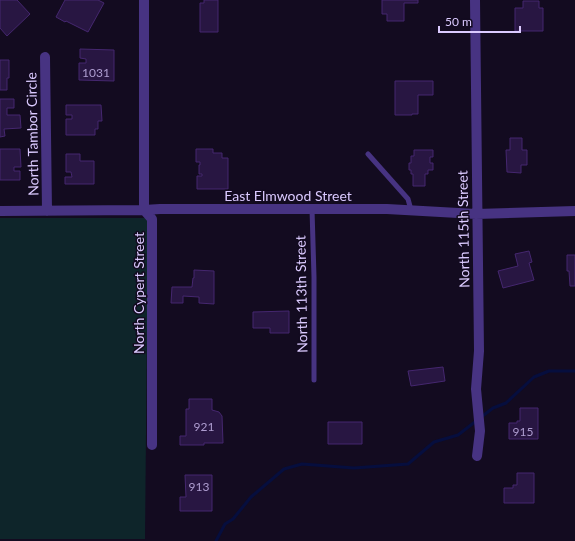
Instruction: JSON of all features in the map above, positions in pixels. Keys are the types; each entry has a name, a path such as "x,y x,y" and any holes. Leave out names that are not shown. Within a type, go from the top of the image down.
{"street":[{"name":"North Cypert Street","path":"144,0 144,210 152,219 152,445"},
{"name":"North 115th Street","path":"476,0 476,214 479,351 476,389 480,431 477,456"},
{"name":"North Tambor Circle","path":"45,57 47,211"},
{"name":"East Elmwood Street","path":"0,211 144,210 160,208 387,208 476,214 575,211"}],"lane":[{"path":"368,154 408,199 411,210"},
{"name":"North 113th Street","path":"312,208 314,380"}],"green space":[{"path":"0,218 148,218 145,539 0,539"}],"building":[{"path":"0,0 17,0 30,14 7,36 0,28"},
{"path":"65,0 98,0 104,3 88,32 56,17"},
{"path":"204,0 218,0 218,32 200,32 200,3 204,3"},
{"path":"382,0 418,0 418,3 404,3 404,21 387,21 387,14 382,14"},
{"path":"523,1 539,1 539,8 543,8 543,31 515,31 515,8 523,8"},
{"path":"80,49 114,50 114,81 79,80 79,63 86,63 86,59 80,58"},
{"path":"0,60 9,60 7,90 0,90"},
{"path":"395,81 433,81 433,95 418,95 418,114 395,115"},
{"path":"0,99 14,99 14,108 7,108 7,115 20,115 21,128 4,129 5,136 0,137"},
{"path":"66,105 101,105 102,121 98,121 98,129 95,129 95,135 66,135 66,119 72,119 72,115 66,115"},
{"path":"510,138 522,138 522,150 527,150 527,165 521,165 521,173 507,172 506,150 510,150"},
{"path":"0,149 20,149 21,167 14,167 14,171 20,171 20,180 0,180"},
{"path":"196,149 213,149 213,153 222,153 222,158 228,158 228,189 197,189 197,176 202,176 202,174 199,174 200,162 196,162"},
{"path":"414,150 433,150 433,157 430,157 430,163 433,163 433,170 428,170 428,174 425,174 425,186 413,186 413,174 411,174 411,170 409,170 409,163 411,163 411,156 414,156"},
{"path":"66,154 80,154 80,161 94,161 94,184 65,184 65,177 72,177 71,172 66,172"},
{"path":"529,251 532,262 529,263 534,280 503,288 498,271 518,266 515,254"},
{"path":"567,255 575,255 575,286 570,286 569,271 567,271"},
{"path":"194,270 214,271 214,304 199,303 199,297 183,296 183,303 171,303 172,287 192,287"},
{"path":"289,311 289,333 270,333 270,328 253,328 253,312"},
{"path":"443,367 445,381 411,386 408,371"},
{"path":"189,399 212,399 212,410 219,412 222,416 223,443 180,445 180,436 186,436 186,409 189,409"},
{"path":"520,408 538,408 538,439 509,439 509,423 517,423 517,421 520,421"},
{"path":"328,422 362,422 362,444 328,444"},
{"path":"517,473 534,473 534,503 504,503 504,488 513,488 513,485 517,485"},
{"path":"185,475 212,475 212,511 180,511 180,497 186,497"}],"waterway":[{"path":"216,541 225,524 233,519 251,497 284,469 302,464 354,468 408,464 434,442 458,435 493,408 506,403 534,377 549,371 575,371"}]}
